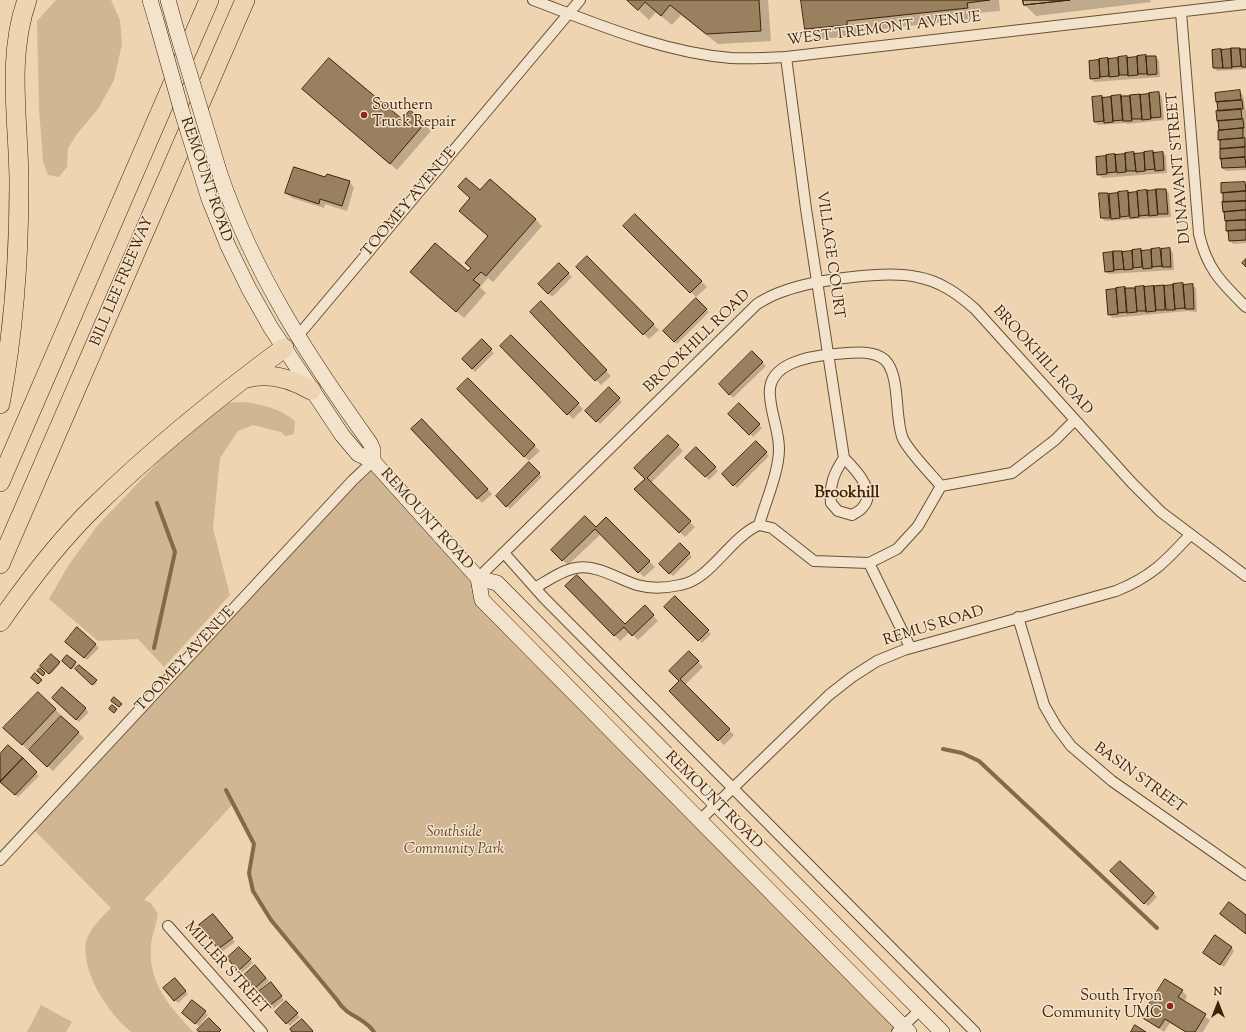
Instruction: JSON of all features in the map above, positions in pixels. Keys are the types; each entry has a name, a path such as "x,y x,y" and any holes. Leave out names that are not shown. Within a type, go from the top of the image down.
{"highway":[{"path":"0,404 9,350 18,254 16,74 21,23 27,0"},
{"path":"0,482 209,0"},
{"name":"BILL LEE FREEWAY","path":"0,564 245,0"},
{"path":"0,622 67,536 94,507 200,412 291,343"},
{"path":"240,381 260,376 273,376 293,381 311,390"}],"main road":[{"name":"REMOUNT ROAD","path":"150,0 209,199 228,246 249,288 370,443 373,450 373,461"},
{"name":"REMOUNT ROAD","path":"168,0 220,174 246,240 278,304 291,343 311,390 330,418 355,452 364,458 373,461 478,578 482,600 701,819 903,1030"},
{"name":"REMOUNT ROAD","path":"478,578 497,583 942,1032"}],"street":[{"name":"WEST TREMONT AVENUE","path":"533,0 630,36 670,47 730,58 786,57 899,42 1246,4"},
{"name":"TOOMEY AVENUE","path":"291,343 580,0"},
{"name":"DUNAVANT STREET","path":"1181,12 1199,234 1203,253 1214,273 1246,307"},
{"name":"VILLAGE COURT","path":"786,57 844,458"},
{"name":"BROOKHILL ROAD","path":"478,578 749,311 765,299 784,291 818,283 890,274 918,277 950,290 975,309 1160,512 1246,576"},
{"path":"535,588 575,568 586,567 639,585 655,588 681,585 692,582 744,534 759,525 777,465 779,449 770,395 772,379 774,374 781,368 797,362 828,355 862,353 875,355 885,360 893,378 904,440 924,467 942,486"},
{"path":"759,525 772,528 814,561 869,563 897,549 918,526 942,486 1012,473 1055,440 1075,420"},
{"path":"844,458 858,474 866,490 868,498 862,508 852,515 838,511 830,504 830,489 836,471 844,458"},
{"name":"TOOMEY AVENUE","path":"0,860 353,480 373,461"},
{"name":"REMUS ROAD","path":"701,819 841,686 877,662 910,647 1116,591 1135,583 1161,565 1190,535"},
{"path":"504,553 535,588 975,1032"},
{"path":"869,563 910,647"},
{"name":"BASIN STREET","path":"1018,617 1044,705 1056,726 1071,746 1112,781 1246,875"},
{"name":"MILLER STREET","path":"168,926 262,1032"},
{"path":"903,1030 920,1010"}],"green space":[{"path":"56,0 111,0 120,20 122,44 114,80 98,109 77,134 68,148 67,167 59,177 48,175 43,161 39,109 37,21"},
{"path":"242,402 270,407 295,421 294,434 285,436 281,432 253,425 238,431 220,458 213,528 230,595 164,667 138,639 98,641 49,599 68,566 97,526 162,458 225,403"},
{"name":"Southside Community Park","path":"373,461 463,563 482,600 903,1026 897,1032 374,1032 365,1023 350,1014 341,1006 271,920 253,891 249,873 254,844 233,804 144,900 151,903 158,914 151,945 151,959 157,983 168,1003 193,1032 131,1032 114,1015 98,992 92,979 86,954 86,942 90,932 111,908 31,827"},
{"path":"41,1005 72,1022 66,1032 27,1032"}],"building":[{"path":"627,0 759,0 761,31 706,34 670,5 661,16 645,2 638,10"},
{"path":"801,0 990,0 967,3 968,8 847,21 847,25 805,29"},
{"path":"1023,0 1070,0 1024,5"},
{"path":"1023,0 1070,0 1024,5"},
{"path":"1231,48 1240,48 1241,66 1232,67"},
{"path":"1221,49 1223,68 1213,68 1212,50"},
{"path":"1231,49 1232,68 1223,68 1221,50"},
{"path":"1240,49 1246,49 1246,67 1242,67"},
{"path":"1146,55 1147,74 1138,74 1137,56"},
{"path":"1127,56 1128,75 1119,75 1118,57"},
{"path":"1146,56 1156,56 1157,74 1148,75"},
{"path":"1137,57 1138,75 1128,76 1127,58"},
{"name":"Southern Truck Repair","path":"329,58 402,119 410,110 425,123 390,164 302,89"},
{"path":"1108,58 1109,76 1100,77 1099,59"},
{"path":"1118,58 1119,76 1109,77 1108,59"},
{"path":"1099,60 1100,78 1090,79 1089,61"},
{"path":"1240,90 1241,100 1216,102 1215,93"},
{"path":"1159,92 1161,117 1151,118 1149,93"},
{"path":"1140,94 1142,119 1132,119 1130,95"},
{"path":"1149,94 1151,119 1142,120 1140,95"},
{"path":"1121,95 1123,120 1113,121 1111,96"},
{"path":"1102,96 1104,121 1094,122 1092,97"},
{"path":"1121,96 1130,96 1132,121 1123,121"},
{"path":"1111,97 1113,122 1104,123 1102,98"},
{"path":"1242,100 1243,109 1218,111 1217,102"},
{"path":"1241,109 1242,119 1217,121 1216,111"},
{"path":"1243,119 1244,128 1219,130 1218,121"},
{"path":"1243,128 1243,138 1218,140 1218,131"},
{"path":"1245,138 1245,147 1220,149 1220,140"},
{"path":"1245,147 1245,157 1220,159 1220,149"},
{"path":"1153,151 1155,169 1145,170 1144,152"},
{"path":"1134,152 1136,171 1126,171 1125,153"},
{"path":"1163,152 1164,170 1155,171 1153,153"},
{"path":"1144,153 1145,171 1136,172 1134,154"},
{"path":"1115,154 1116,172 1107,173 1106,155"},
{"path":"1125,154 1126,172 1117,173 1115,155"},
{"path":"1106,156 1107,174 1097,175 1096,157"},
{"path":"1245,157 1246,167 1222,168 1221,159"},
{"path":"294,167 325,177 327,174 350,181 342,206 320,199 319,204 285,193"},
{"path":"466,178 480,190 490,179 536,219 486,276 481,272 473,280 480,285 456,312 410,272 435,243 468,271 471,268 465,263 488,236 459,211 470,198 458,187"},
{"path":"1245,182 1246,191 1221,193 1221,183"},
{"path":"1156,189 1166,189 1168,214 1158,214"},
{"path":"1147,190 1149,215 1139,216 1137,191"},
{"path":"1156,190 1158,215 1149,216 1147,191"},
{"path":"1128,191 1129,216 1120,217 1118,192"},
{"path":"1246,191 1246,201 1223,202 1223,193"},
{"path":"1137,192 1139,217 1130,218 1128,193"},
{"path":"1099,193 1108,193 1110,218 1101,218"},
{"path":"1118,193 1120,218 1111,219 1109,194"},
{"path":"1246,201 1246,210 1223,212 1222,202"},
{"path":"1246,210 1246,220 1225,221 1224,212"},
{"path":"635,214 702,281 690,293 623,226"},
{"path":"1246,220 1246,230 1226,231 1226,221"},
{"path":"1246,230 1246,240 1229,241 1228,231"},
{"path":"1160,248 1162,266 1152,267 1151,249"},
{"path":"1170,248 1171,267 1162,267 1161,249"},
{"path":"1141,249 1142,267 1133,268 1132,250"},
{"path":"1151,250 1152,268 1143,269 1141,251"},
{"path":"1113,251 1122,251 1124,269 1114,270"},
{"path":"1132,251 1133,269 1124,270 1122,252"},
{"path":"1113,252 1114,271 1105,272 1103,253"},
{"path":"587,256 654,324 643,335 576,267"},
{"path":"1246,259 1246,267 1242,263"},
{"path":"559,263 569,273 548,294 538,284"},
{"path":"1183,283 1185,308 1175,309 1173,284"},
{"path":"1193,284 1194,309 1185,309 1183,285"},
{"path":"1164,285 1165,310 1156,310 1154,286"},
{"path":"1173,285 1175,310 1166,310 1164,286"},
{"path":"1144,286 1146,311 1137,311 1135,287"},
{"path":"1154,286 1156,311 1146,312 1144,287"},
{"path":"1125,287 1127,312 1118,313 1116,288"},
{"path":"1125,288 1135,288 1137,312 1127,313"},
{"path":"1116,289 1118,314 1108,315 1106,290"},
{"path":"696,298 707,309 674,342 663,331"},
{"path":"541,301 607,370 595,381 530,312"},
{"path":"511,335 579,403 567,415 500,346"},
{"path":"482,339 492,349 472,369 462,359"},
{"path":"752,351 763,362 729,395 719,384"},
{"path":"468,378 535,445 524,457 457,389"},
{"path":"609,387 620,398 596,422 585,411"},
{"path":"739,403 760,424 749,435 728,414"},
{"path":"422,419 488,489 477,499 411,429"},
{"path":"668,435 679,445 647,478 691,521 679,533 634,489 645,479 634,468"},
{"path":"756,441 767,452 733,486 722,474"},
{"path":"696,447 716,467 705,477 685,458"},
{"path":"529,462 540,473 506,507 496,496"},
{"path":"585,516 596,527 606,517 650,561 638,573 595,529 562,561 551,550"},
{"path":"680,543 690,553 669,574 659,564"},
{"path":"577,575 625,624 645,605 654,615 632,636 624,627 614,636 565,586"},
{"path":"675,596 709,630 698,641 664,607"},
{"path":"77,627 96,644 84,658 65,642"},
{"path":"689,651 699,661 680,679 730,729 718,741 669,691 679,681 669,671"},
{"path":"51,654 60,662 49,674 40,666"},
{"path":"67,655 76,662 71,669 62,661"},
{"path":"79,665 97,680 92,685 75,669"},
{"path":"40,668 45,673 43,676 37,671"},
{"path":"35,673 42,680 38,684 31,678"},
{"path":"62,687 86,708 76,720 52,698"},
{"path":"38,692 56,709 22,745 3,728"},
{"path":"114,697 122,704 119,707 111,701"},
{"path":"112,705 117,709 114,713 109,709"},
{"path":"61,716 79,732 47,767 29,750"},
{"path":"8,745 23,758 0,782 0,754"},
{"path":"23,758 37,772 15,795 0,782"},
{"path":"1120,861 1154,893 1144,904 1110,871"},
{"path":"1229,902 1246,915 1246,934 1220,914"},
{"path":"213,914 233,938 218,949 199,925"},
{"path":"1215,935 1232,947 1220,965 1203,953"},
{"path":"239,947 251,959 238,971 227,958"},
{"path":"255,965 266,978 254,989 243,976"},
{"path":"175,978 186,991 174,1001 163,988"},
{"name":"South Tryon Community UMC","path":"1165,979 1183,990 1178,997 1206,1014 1195,1032 1186,1032 1165,1019 1159,1028 1141,1017"},
{"path":"271,982 282,996 269,1006 258,992"},
{"path":"192,1000 206,1011 195,1024 182,1013"},
{"path":"286,1001 298,1013 286,1024 275,1012"},
{"path":"209,1018 221,1030 219,1032 199,1032 197,1030"},
{"path":"302,1019 313,1031 292,1032 290,1029"},
{"path":"1135,1025 1146,1032 1131,1032"}],"waterway":[{"path":"154,648 175,552 157,503"},
{"path":"943,749 962,753 979,761 1157,928"},
{"path":"226,790 254,844 249,873 253,891 271,920 341,1006 350,1014 365,1023 374,1032"}],"place":[{"name":"Southern Truck Repair","path":"364,115"},
{"name":"South Tryon Community UMC","path":"1170,1006"}],"district":[{"name":"Brookhill","path":"847,494"}]}
